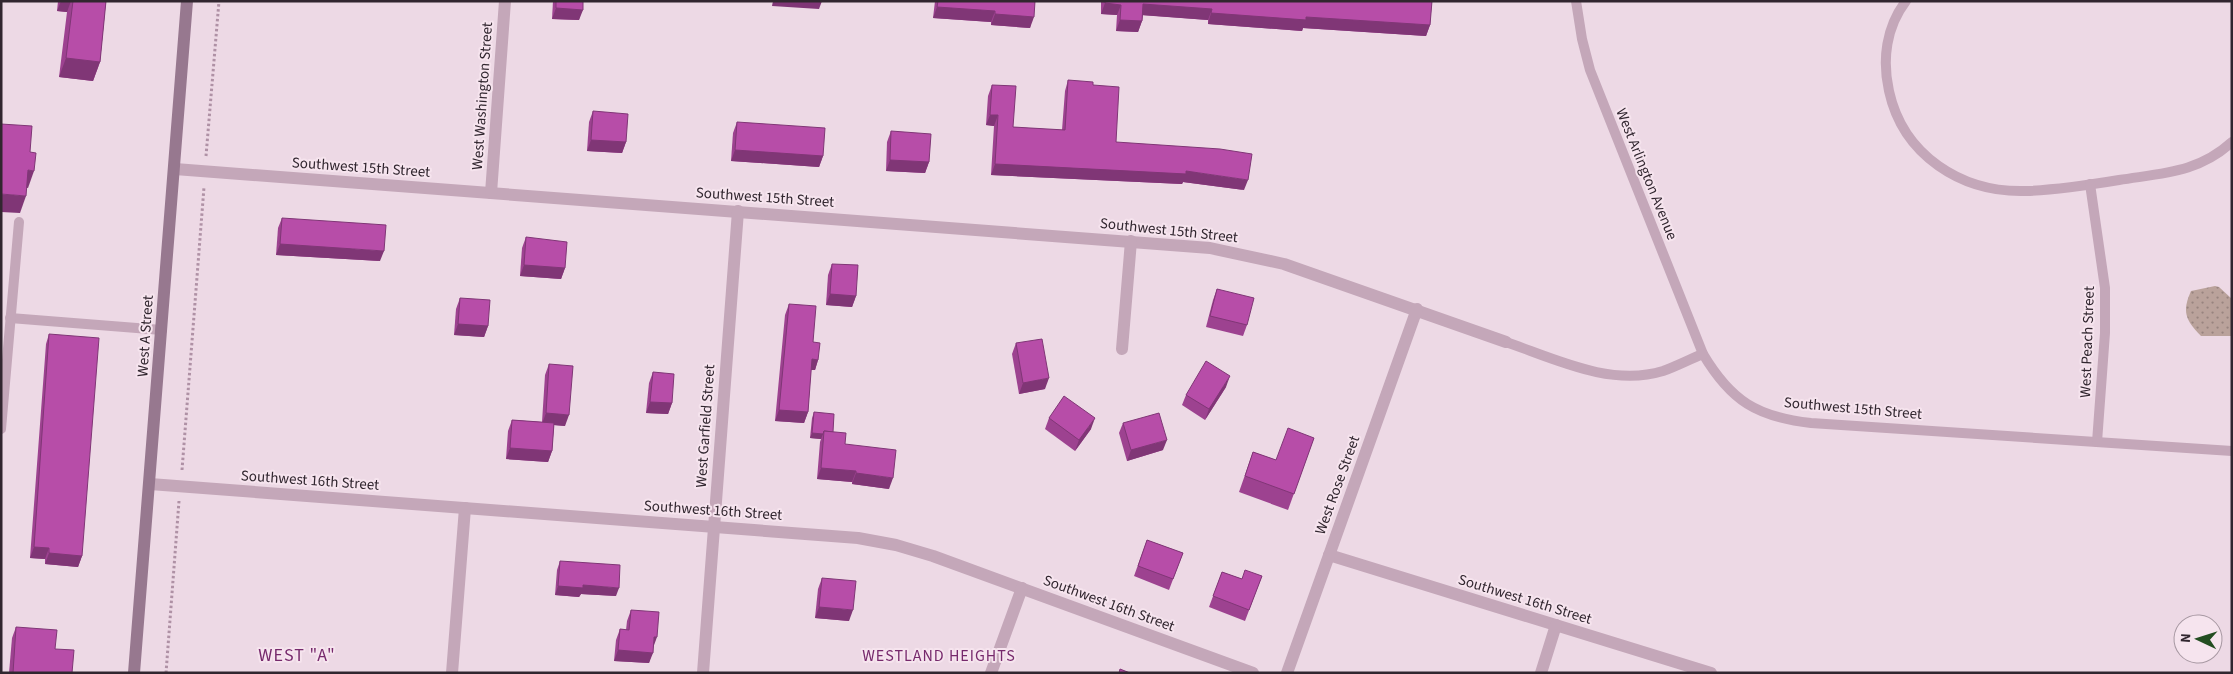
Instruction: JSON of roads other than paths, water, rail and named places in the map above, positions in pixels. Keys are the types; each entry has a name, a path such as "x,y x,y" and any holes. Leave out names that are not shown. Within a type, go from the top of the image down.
{"main road":[{"name":"West A Street","path":"134,673 188,1"}],"street":[{"name":"West Washington Street","path":"491,193 505,1"},
{"name":"Southwest 15th Street","path":"174,169 1210,248 1260,257 1417,309 1506,342"},
{"name":"West Garfield Street","path":"703,673 738,211"},
{"path":"1122,348 1131,241"},
{"name":"West Rose Street","path":"1287,673 1417,309"},
{"name":"Southwest 16th Street","path":"150,484 714,525 858,538 896,545 933,556 1253,673"},
{"path":"452,673 466,508"},
{"name":"Southwest 16th Street","path":"1329,555 1711,673"},
{"path":"991,673 1022,588"},
{"path":"1541,673 1556,625"}],"lane":[{"name":"West Arlington Avenue","path":"1576,1 1582,39 1590,70 1703,354"},
{"path":"1906,1 1890,31 1885,69 1892,107 1906,134 1922,155 1948,174 1972,184 2025,191 2090,184 2183,169 2202,164 2220,153 2232,142"},
{"name":"West Peach Street","path":"2090,184 2105,288 2105,333 2097,442"},
{"path":"1,428 19,222"},
{"path":"10,318 162,330"},
{"name":"Southwest 15th Street","path":"1506,342 1582,368 1601,373 1631,376 1663,371 1703,354 1712,370 1728,390 1748,405 1782,420 2232,451"}],"district":[{"name":"WEST \"A\"","path":"297,655"},
{"name":"WESTLAND HEIGHTS","path":"939,655"}]}
